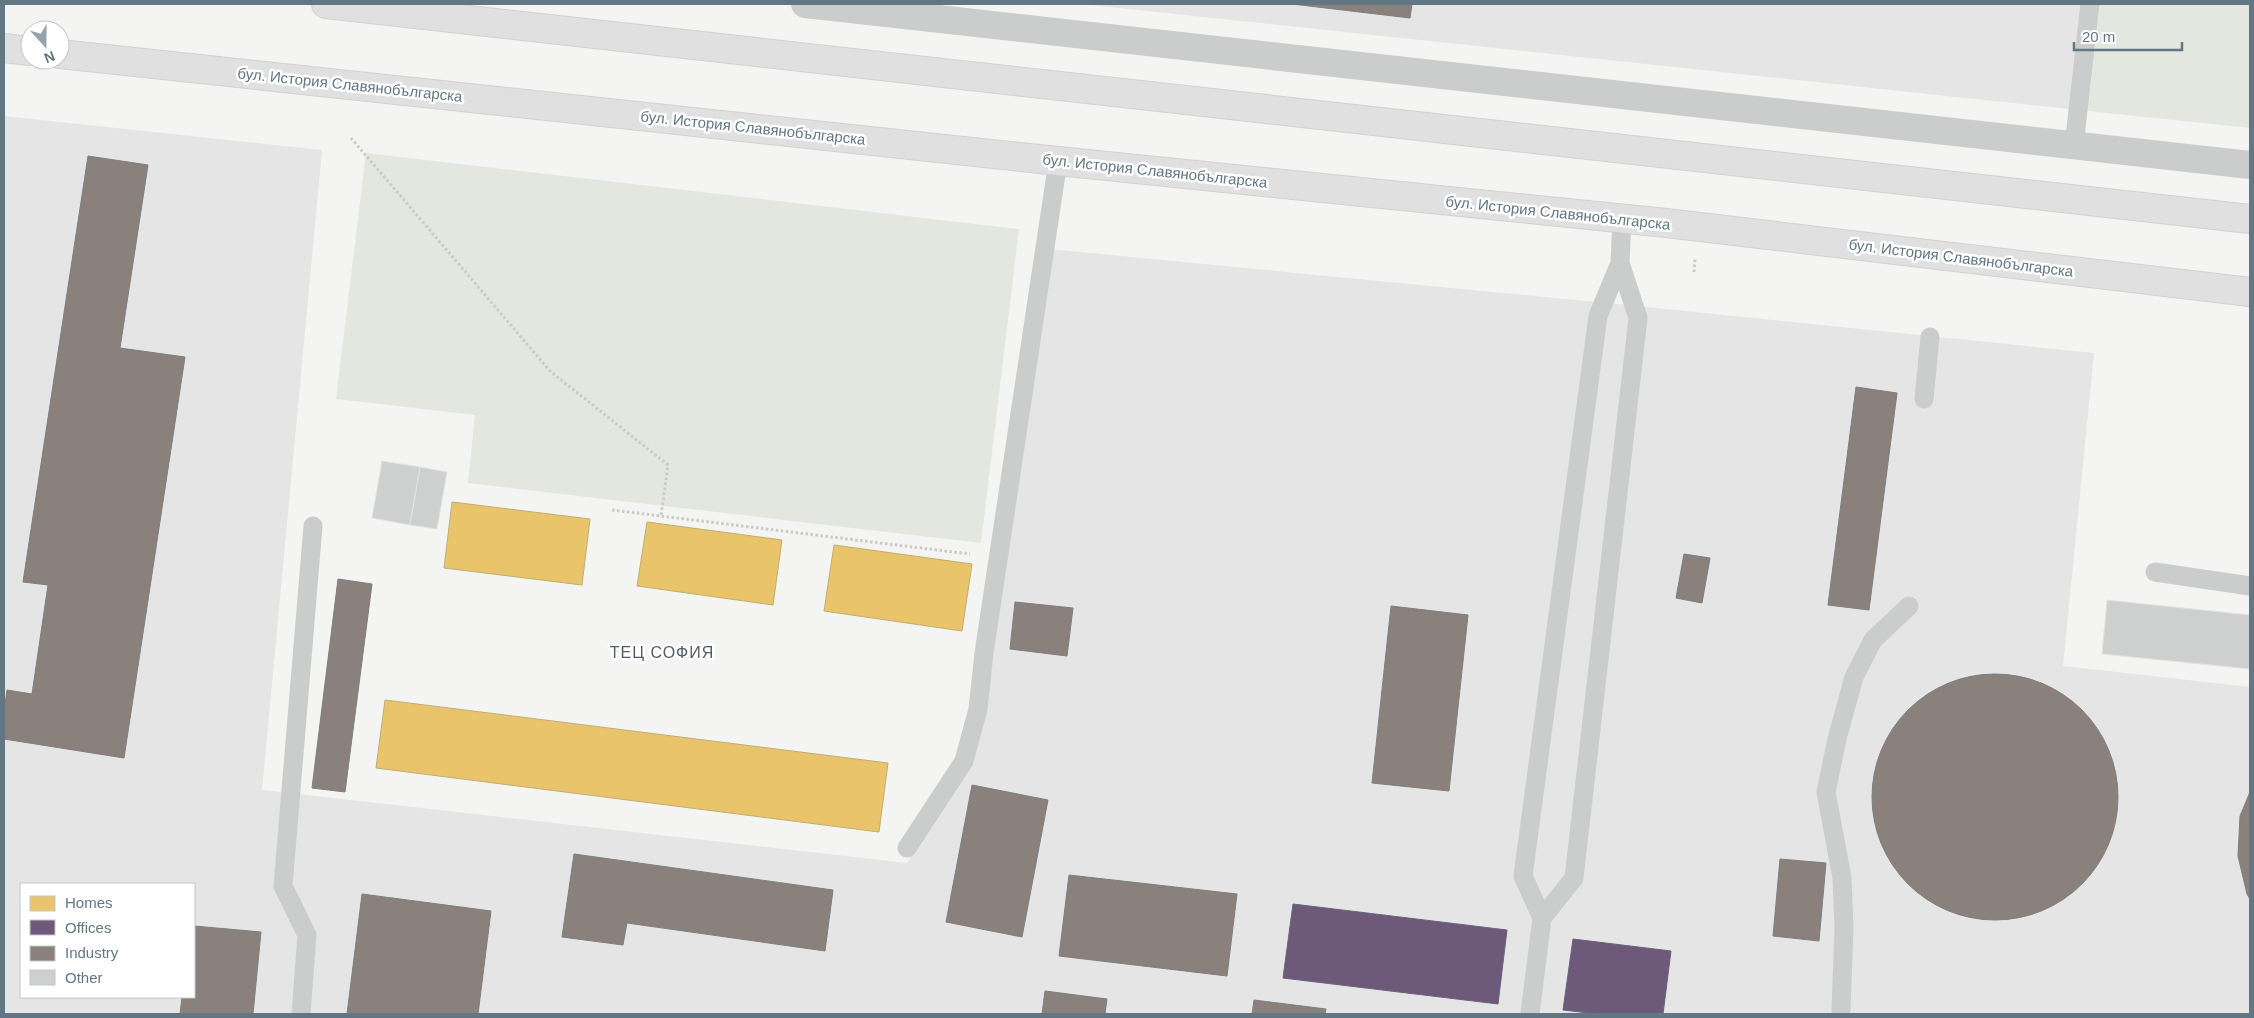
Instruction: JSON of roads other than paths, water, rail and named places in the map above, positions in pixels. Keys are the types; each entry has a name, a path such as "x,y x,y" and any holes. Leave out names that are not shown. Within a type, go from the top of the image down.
{"main road":[{"path":"326,4 2250,219"},
{"path":"4,48 20,50"},
{"name":"бул. История Славянобългарска","path":"70,55 1058,161 1622,219 2250,292"}],"street":[{"path":"806,4 916,10 2250,165"}],"lane":[{"path":"2074,146 2090,4"},
{"path":"907,848 964,761 978,709 998,558 1058,161"},
{"path":"1530,1014 1542,918 1523,876 1598,316 1620,263 1622,219"},
{"path":"1542,918 1574,878 1638,318 1620,263"},
{"path":"1924,399 1930,336"},
{"path":"302,1014 307,935 283,886 313,526"},
{"path":"2155,572 2250,586"},
{"path":"1841,1010 1844,927 1842,878 1826,792 1837,740 1854,677 1873,640 1909,606"}],"district":[{"name":"ТЕЦ СОФИЯ","path":"662,652"}]}
